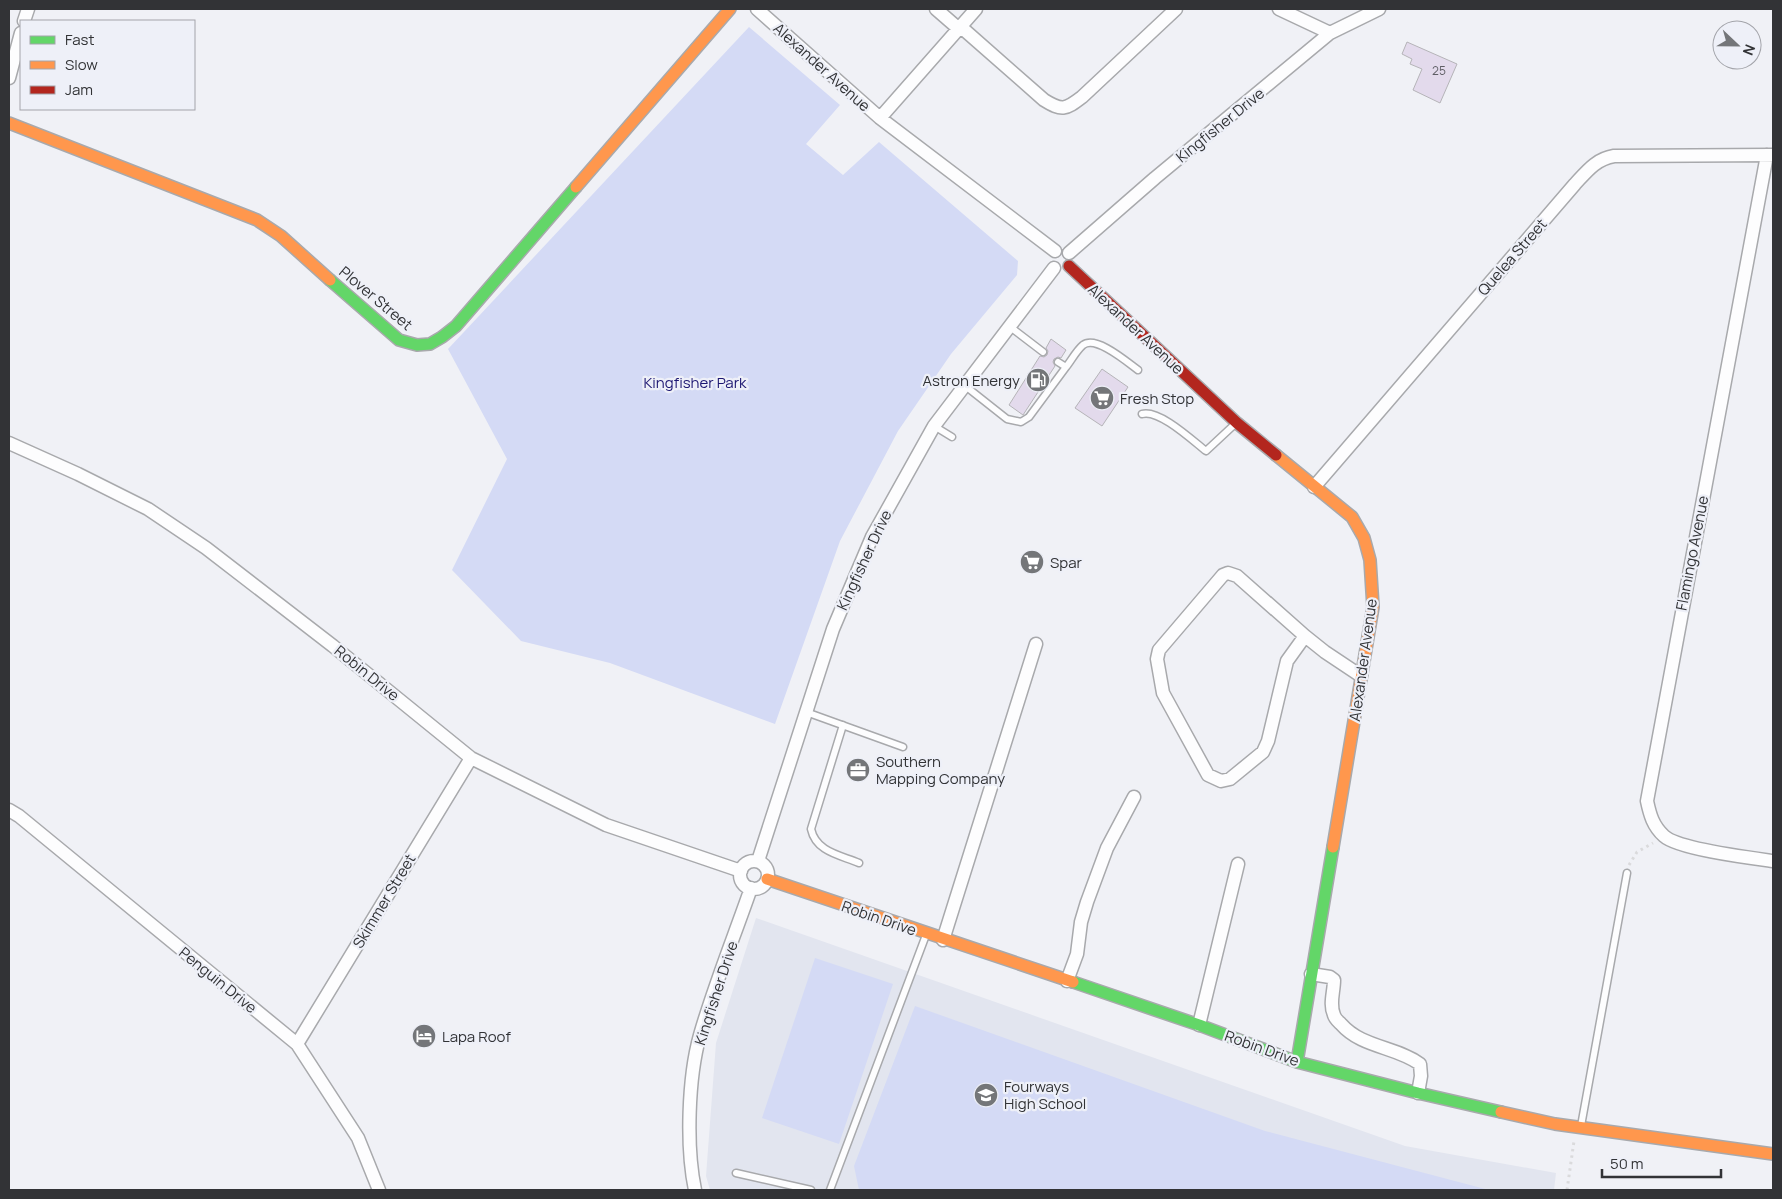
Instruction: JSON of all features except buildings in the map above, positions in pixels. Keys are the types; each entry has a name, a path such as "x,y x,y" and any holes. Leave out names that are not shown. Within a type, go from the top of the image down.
{"street":[{"name":"Plover Street","path":"9,123 257,220 281,236 399,340 413,346 422,346 441,339 456,326 730,9"},
{"name":"Alexander Avenue","path":"757,9 880,118 1055,251"},
{"path":"936,9 1044,100 1056,107 1069,108 1176,9"},
{"path":"880,118 976,9"},
{"path":"1279,9 1330,33"},
{"name":"Kingfisher Drive","path":"1069,253 1155,178 1330,33 1379,9"},
{"path":"9,78 20,36"},
{"name":"Quelea Street","path":"1314,487 1594,164 1614,156 1770,155"},
{"name":"Flamingo Avenue","path":"1665,837 1654,825 1647,802 1770,155"},
{"path":"1062,249 1069,253 1072,261 1069,266 1062,270 1054,268 1051,261 1055,251 1062,249"},
{"name":"Alexander Avenue","path":"1069,266 1236,423 1352,517 1361,528 1369,550 1372,569 1373,607 1297,1062"},
{"name":"Kingfisher Drive","path":"758,861 833,629 872,537 934,426 1054,268"},
{"name":"Robin Drive","path":"9,443 78,474 148,509 206,548 333,646 471,758 606,825 741,871"},
{"path":"1305,636 1287,661 1268,741 1263,752 1230,779 1221,780 1208,775 1163,693 1157,659 1159,650 1223,575 1228,573 1237,576 1305,636 1361,676"},
{"path":"943,940 1036,644"},
{"name":"Skimmer Street","path":"297,1044 471,758"},
{"path":"1067,981 1077,954 1081,922 1086,902 1107,848 1134,797"},
{"name":"Penguin Drive","path":"9,810 19,816 297,1044 358,1138 379,1190"},
{"path":"1665,837 1681,844 1716,852 1773,861"},
{"path":"758,861 767,870 767,879 761,886 751,888 742,882 741,871 748,862 758,861"},
{"path":"1199,1025 1238,864"},
{"name":"Robin Drive","path":"767,879 1199,1025 1297,1062 1418,1093 1555,1124 1773,1154"},
{"name":"Kingfisher Drive","path":"695,1190 691,1172 690,1119 692,1077 700,1037 751,888"},
{"path":"1312,974 1330,977 1334,980 1331,1005 1334,1017 1345,1030 1361,1041 1411,1057 1420,1064 1421,1076 1418,1093"}],"lane":[{"path":"1009,326 1043,352"},
{"path":"964,385 1007,419 1021,422 1029,417 1084,344 1092,342 1102,345 1138,370"},
{"path":"1058,362 1066,368"},
{"path":"1142,414 1150,413 1160,417 1206,451 1236,423"},
{"path":"934,426 952,437"},
{"path":"806,712 904,747"},
{"path":"843,725 811,829 817,843 824,849 859,862"},
{"path":"1579,1127 1626,874"},
{"path":"830,1190 926,934"},
{"path":"736,1173 811,1190"}],"path":[{"path":"1626,874 1630,861 1637,852 1665,837"},
{"path":"1568,1190 1579,1127"}],"shaded area":[{"name":"Fourways High School","path":"756,918 1405,1146 1556,1173 1554,1190 710,1190 706,1176 716,1043"}],"green space":[{"name":"Kingfisher Park","path":"749,27 840,105 806,144 843,175 879,142 1018,261 1017,275 951,354 898,431 840,541 775,724 610,663 521,641 452,570 507,459 448,349"},
{"path":"815,958 893,984 839,1144 762,1118"},
{"path":"915,1006 1265,1131 1489,1190 859,1190 854,1166"}],"traffic: fast":[{"path":"330,280 399,340 417,345 430,344 456,326 576,187"},
{"path":"1297,1062 1333,847"},
{"path":"1073,982 1199,1025 1297,1062 1501,1112"}],"traffic: slow":[{"path":"576,187 730,9"},
{"path":"9,123 257,220 281,236 330,280"},
{"path":"1276,455 1352,517 1364,538 1370,560 1373,607 1333,847"},
{"path":"767,879 1073,982"},
{"path":"1501,1112 1555,1124 1773,1154"}],"traffic: jam":[{"path":"1069,266 1237,423 1276,455"}],"place":[{"name":"Astron Energy","path":"1038,380"},
{"name":"Fresh Stop","path":"1102,398"},
{"name":"Spar","path":"1032,562"},
{"name":"Southern Mapping Company","path":"858,770"},
{"name":"Lapa Roof","path":"424,1036"},
{"name":"Fourways High School","path":"986,1095"}]}
